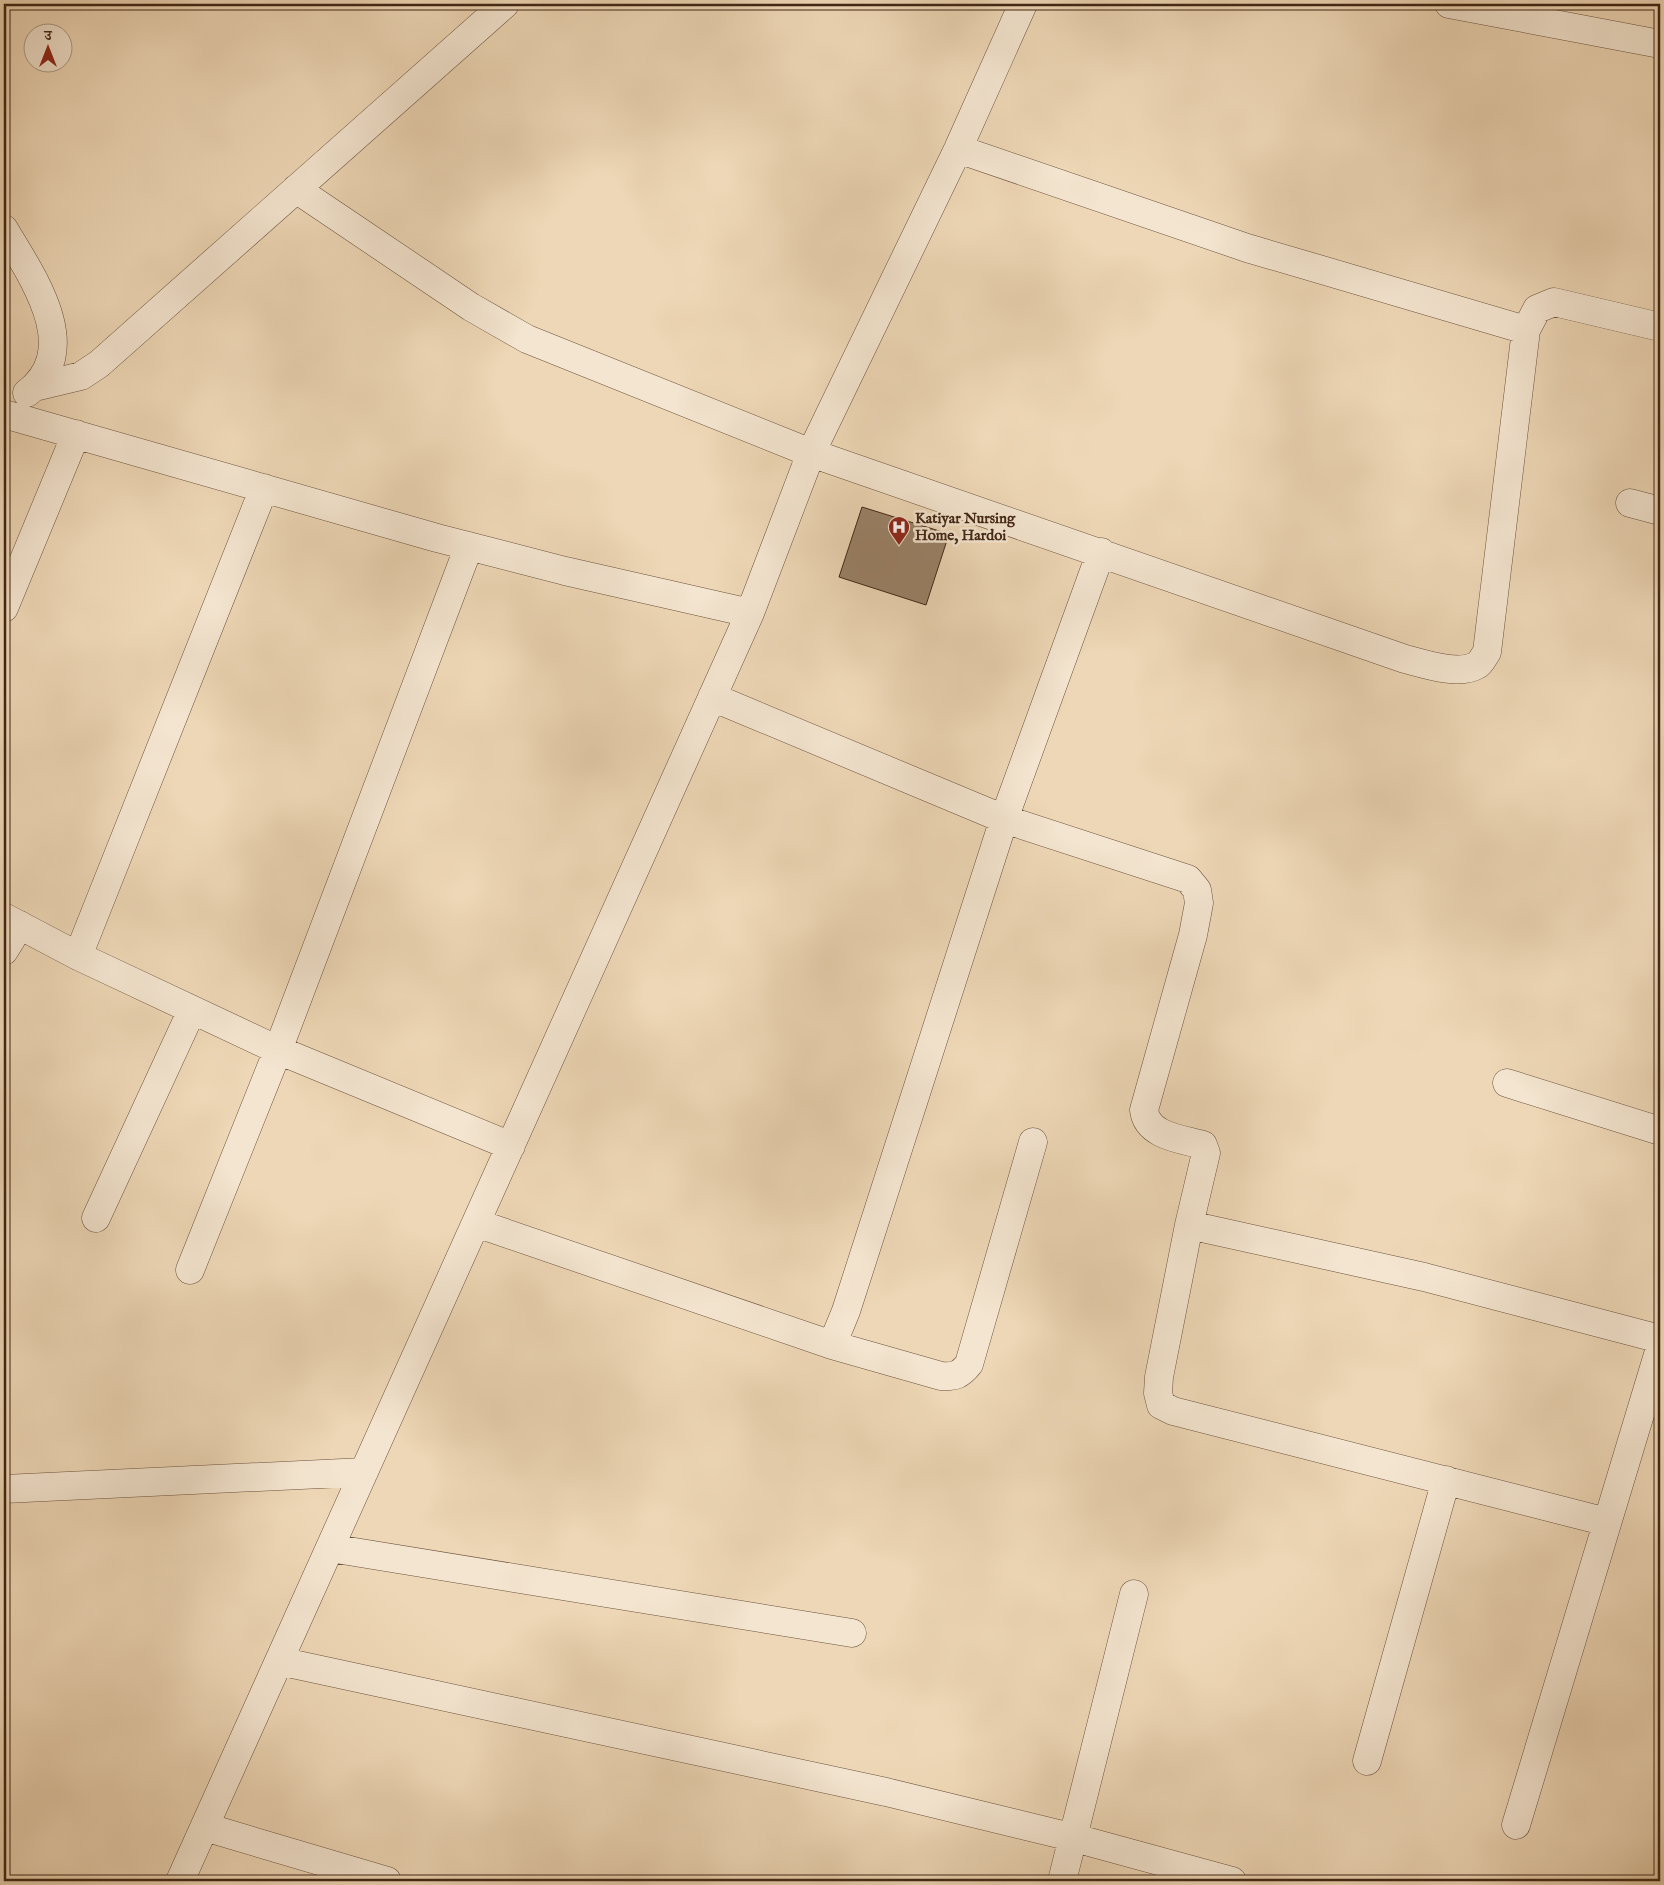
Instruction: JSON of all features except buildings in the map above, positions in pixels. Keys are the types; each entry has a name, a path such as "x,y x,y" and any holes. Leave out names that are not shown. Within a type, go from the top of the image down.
{"street":[{"path":"35,387 81,376 99,364 505,4"},
{"path":"1449,4 1660,44"},
{"path":"180,1881 750,613 811,454 958,149 1017,6"},
{"path":"958,149 1247,248 1526,330"},
{"path":"296,189 471,307 527,339 811,454 1101,552 1405,659 1443,668 1464,668 1477,665 1487,652 1526,330 1537,309 1554,302 1660,327"},
{"path":"4,230 40,292 50,320 53,344 49,367 35,387 4,412"},
{"path":"4,412 469,546 565,571 750,613"},
{"path":"4,608 76,434"},
{"path":"78,956 264,488"},
{"path":"1630,502 1660,511"},
{"path":"190,1270 278,1050 469,546"},
{"path":"832,1345 846,1311 1004,819 1101,552"},
{"path":"712,697 1004,819 1188,879 1197,890 1199,903 1193,935 1144,1110 1145,1120 1153,1130 1203,1145 1206,1153 1189,1225 1159,1377 1158,1393 1162,1405 1173,1411 1607,1522"},
{"path":"4,951 12,921 78,956 278,1050 511,1146"},
{"path":"96,1218 192,1010"},
{"path":"1507,1083 1660,1131"},
{"path":"476,1223 832,1345 941,1376 954,1377 962,1374 969,1364 1033,1142"},
{"path":"1189,1225 1424,1277 1660,1339"},
{"path":"1516,1825 1660,1348"},
{"path":"4,1489 364,1472"},
{"path":"1367,1761 1446,1480"},
{"path":"330,1548 852,1633"},
{"path":"1062,1881 1071,1837 1134,1594"},
{"path":"279,1661 886,1792 1071,1837 1232,1881"},
{"path":"205,1827 387,1881"}],"place":[{"name":"Katiyar Nursing Home, Hardoi","path":"899,546"}]}
